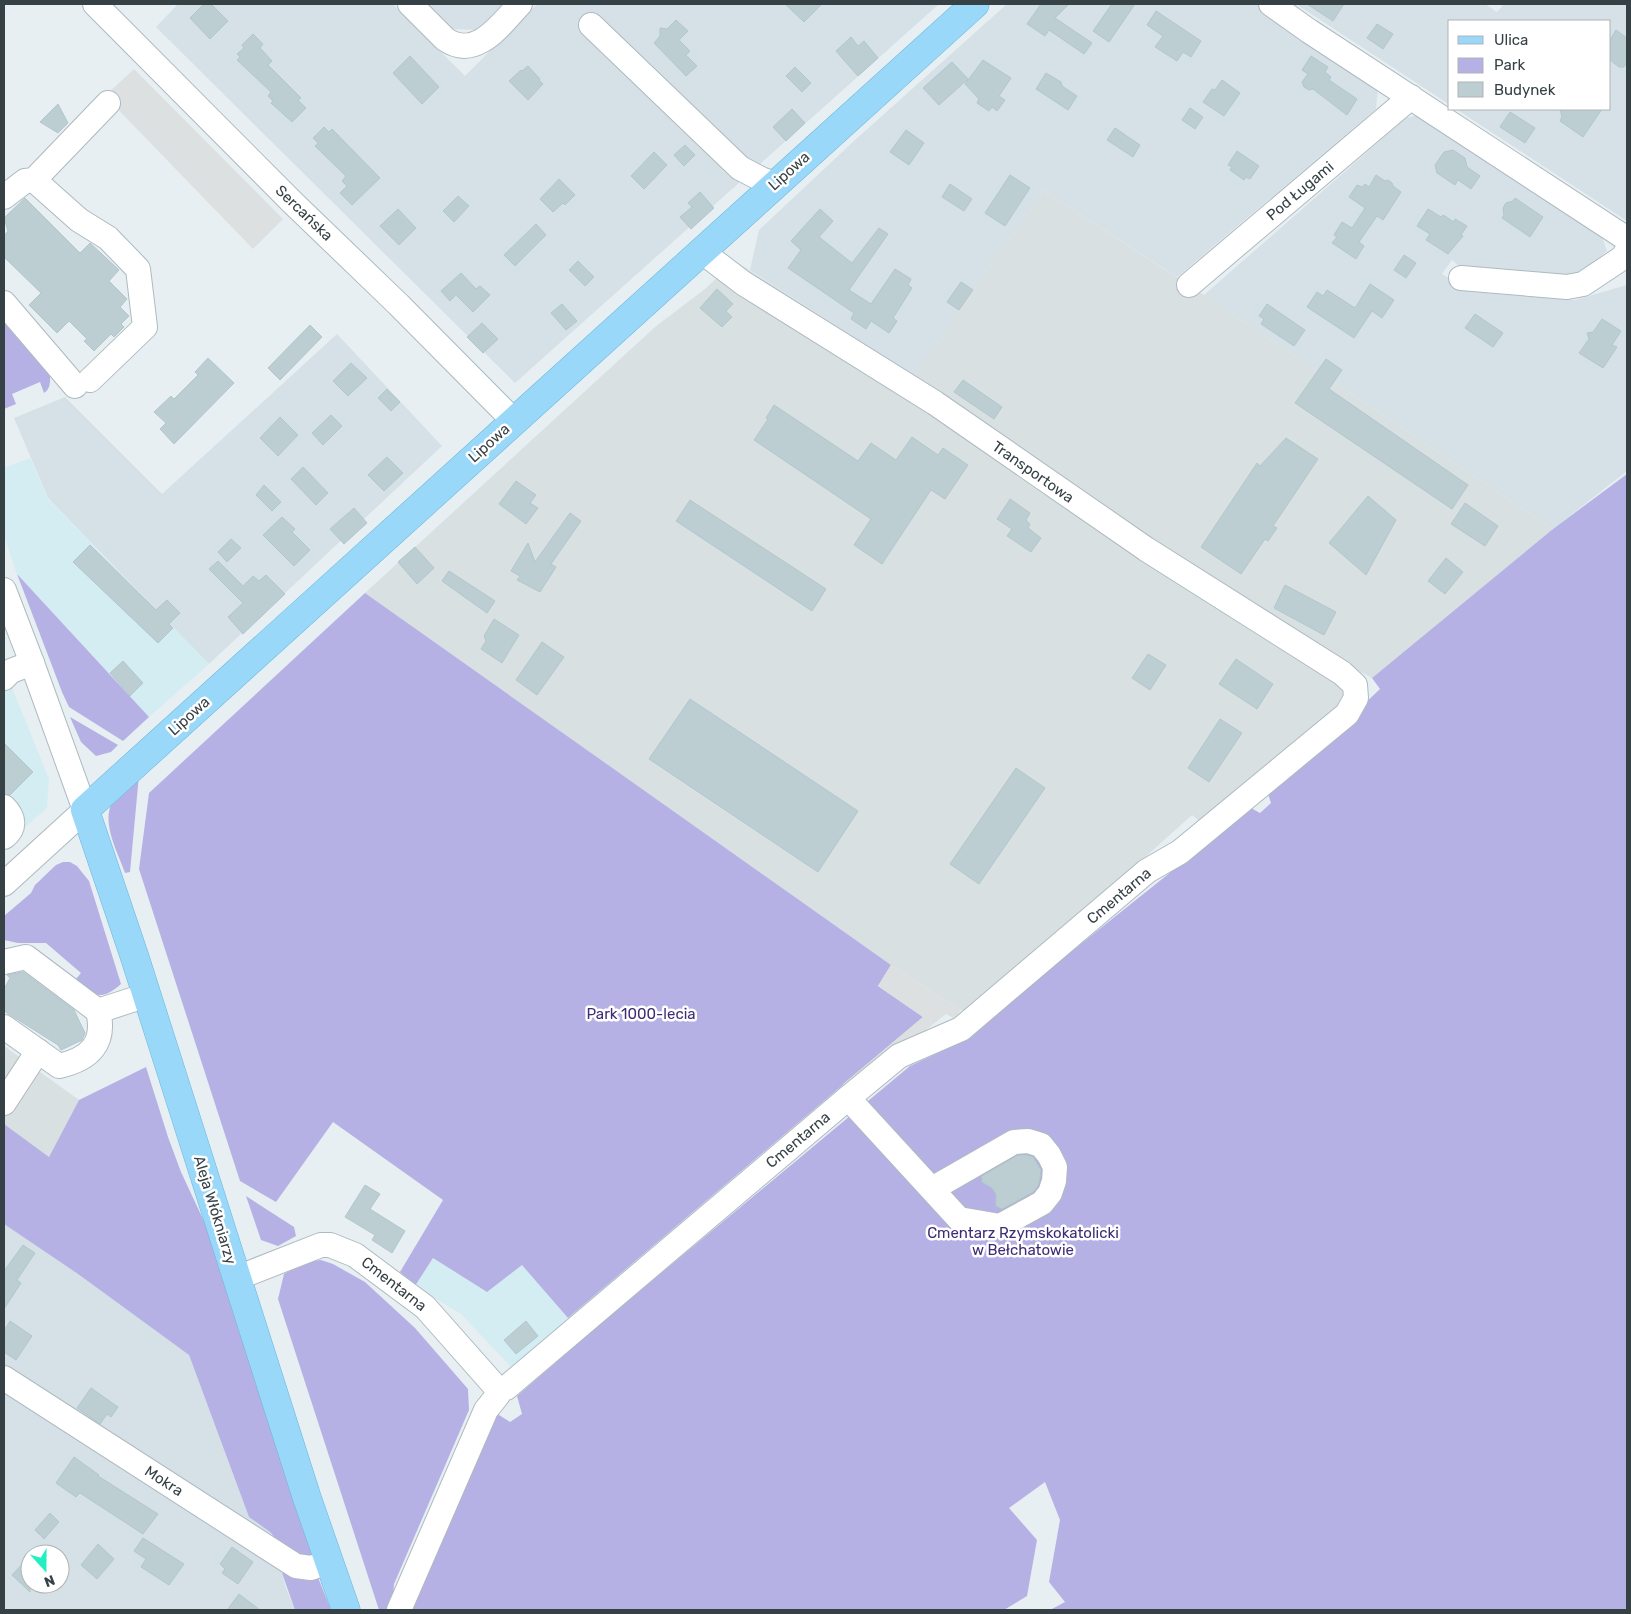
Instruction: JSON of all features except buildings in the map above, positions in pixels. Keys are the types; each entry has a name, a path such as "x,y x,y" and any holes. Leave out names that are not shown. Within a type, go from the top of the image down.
{"main road":[{"name":"Lipowa","path":"85,810 774,184 975,4"},
{"name":"Aleja Włókniarzy","path":"85,810 147,995 328,1562 346,1610"}],"street":[{"name":"Sercańska","path":"95,4 514,421"},
{"path":"410,4 444,38 466,45 476,44 487,38 520,4"},
{"path":"1271,4 1309,31 1627,239"},
{"path":"592,25 740,168 774,184"},
{"name":"Pod Ługami","path":"1189,285 1411,97"},
{"path":"4,197 25,181 34,180 108,103"},
{"path":"4,303 83,383 145,327 138,269 108,238 79,220 34,180"},
{"name":"Transportowa","path":"701,251 742,283 934,403 1146,550 1342,672 1355,685 1356,698"},
{"path":"1461,278 1576,286 1583,284 1622,258 1627,251"},
{"path":"4,591 85,810"},
{"path":"4,678 11,671 32,663"},
{"name":"Cmentarna","path":"236,1278 321,1245 330,1245 356,1255 425,1307 499,1390 506,1388 899,1056 961,1028 1147,871 1180,852 1347,714 1356,698"},
{"path":"4,807 10,813 13,824 10,832 4,837"},
{"name":"Lipowa","path":"4,884 85,810"},
{"path":"4,962 26,957 98,1011 101,1030 96,1044 82,1058 59,1066 4,1027"},
{"path":"98,1011 147,995"},
{"path":"4,1103 38,1050"},
{"path":"848,1098 959,1219 1000,1226 1042,1203 1050,1193 1054,1181 1055,1167 1041,1145 1028,1141 1014,1142 932,1189"},
{"name":"Mokra","path":"4,1378 296,1566 311,1568 328,1562"},
{"path":"399,1610 486,1410 498,1395 499,1390"}],"shaded area":[{"path":"178,4 393,4 465,76 537,4 939,4 515,383 156,27"},
{"path":"425,4 506,4 481,30 449,29"},
{"path":"1007,4 1257,4 1378,86 1376,109 1177,277 1043,190 914,376 750,270 759,230 855,140"},
{"path":"1296,4 1485,4 1497,12 1504,4 1627,4 1627,221 1458,110 1611,110 1611,20 1448,20 1448,104"},
{"path":"134,69 283,219 253,249 105,96"},
{"path":"1423,114 1602,237 1607,251 1577,277 1461,268 1452,260 1442,274 1472,292 1575,300 1627,285 1627,471 1553,529 1204,295 1406,118"},
{"path":"1043,190 1204,295 1553,529 1372,678 1359,671 1345,693 1345,702 1202,823 1192,815 969,1015 891,965 365,593 655,327 705,289 735,261 914,376"},
{"path":"337,334 442,446 209,664 48,498 14,418 65,397 162,494"},
{"path":"30,458 48,499 209,664 149,717 17,574 4,535 4,468"},
{"path":"4,668 49,779 47,808 4,846"},
{"path":"891,965 961,1010 955,1019 946,1014 849,1091 843,1084 923,1017 878,986"},
{"path":"4,1046 79,1100 49,1157 4,1124"},
{"path":"4,1224 78,1274 189,1355 249,1517 270,1532 286,1588 295,1610 4,1610"},
{"path":"433,1258 487,1292 522,1264 568,1318 511,1367 461,1314 415,1286"}],"green space":[{"path":"4,317 50,374 50,379 49,387 44,393 40,382 12,394 16,404 4,409"},
{"name":"Cmentarz Rzymskokatolicki w Bełchatowie","path":"1627,474 1627,1610 1050,1610 1065,1602 1049,1582 1060,1520 1045,1482 1009,1508 1037,1540 1027,1596 1004,1610 410,1610 496,1413 510,1422 522,1414 517,1396 606,1319 910,1066 970,1038 1052,967 1251,808 1260,813 1271,803 1266,788 1357,711 1380,689 1372,678 1553,529"},
{"path":"17,574 149,717 123,741 69,707"},
{"name":"Park 1000-lecia","path":"365,593 891,965 878,986 923,1017 568,1318 522,1265 487,1292 433,1258 415,1286 400,1272 443,1200 333,1122 276,1202 240,1181 139,869 149,793"},
{"path":"70,717 118,745 111,752 96,756 81,742"},
{"path":"139,775 130,872 125,873 111,834 109,814 116,796"},
{"path":"70,862 77,866 89,881 121,984 103,995 93,993 76,979 81,973 46,943 18,943 4,940 4,916 31,893 35,885 56,865"},
{"path":"146,1067 181,1172 210,1234 320,1565 287,1552 270,1532 249,1517 189,1355 78,1274 4,1224 4,1124 49,1157 79,1100"},
{"path":"246,1196 294,1227 296,1236 278,1246 261,1240"},
{"path":"321,1260 333,1264 365,1282 415,1328 468,1389 469,1410 394,1584 392,1610 379,1610 278,1299 284,1274 305,1262"},
{"path":"282,1573 317,1575 331,1610 295,1610"}]}
